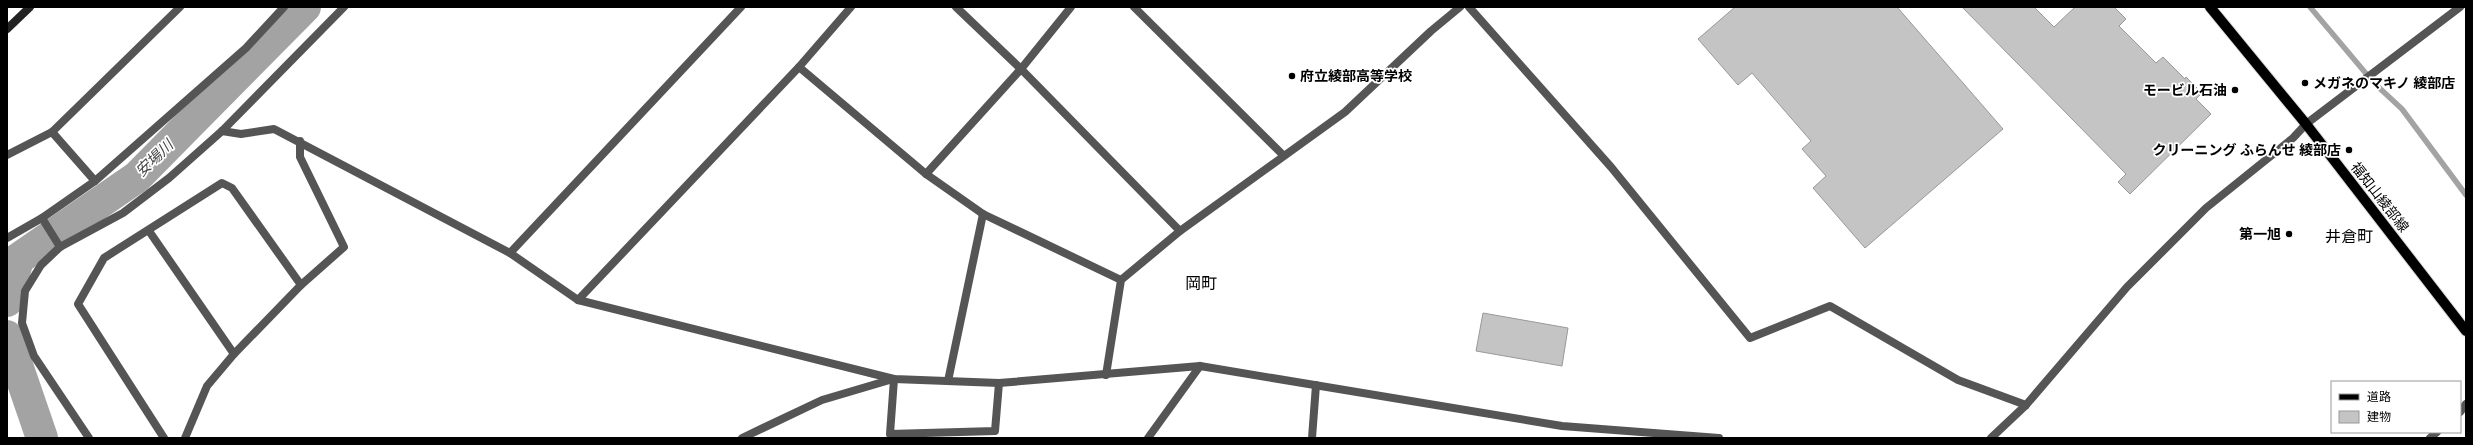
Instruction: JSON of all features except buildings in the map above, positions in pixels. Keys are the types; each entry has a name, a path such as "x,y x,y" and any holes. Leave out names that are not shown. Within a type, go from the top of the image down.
{"main road":[{"path":"7,29 30,7"},
{"name":"福知山綾部線","path":"2210,7 2306,124 2466,331"}],"street":[{"path":"7,155 52,132 180,7"},
{"path":"7,238 42,218 96,181 246,48 284,7"},
{"path":"89,438 34,356 22,323 25,291 41,265 60,247 123,213 169,178 222,131 344,7"},
{"path":"510,253 741,7"},
{"path":"578,300 799,67 851,7"},
{"path":"956,7 1021,69 1180,231"},
{"path":"926,174 1021,69 1071,7"},
{"path":"1134,7 1284,155"},
{"path":"1106,375 1121,280 1180,231 1345,112 1431,31 1460,7"},
{"path":"1469,7 1611,167 1750,338 1830,306 1958,380 2026,405"},
{"path":"1991,438 2026,405 2144,270 2206,208 2293,138 2306,124 2460,7"},
{"path":"799,67 926,174 983,214 1121,280"},
{"path":"222,131 242,134 274,129 300,141 510,253 578,300 894,379 999,383 1200,366 1562,426 1720,438"},
{"path":"52,132 96,181"},
{"path":"185,438 207,386 234,354 301,285 344,247 300,157 300,141"},
{"path":"164,438 78,304 104,258 149,231 222,183 232,188 301,285"},
{"path":"948,381 983,214"},
{"path":"42,218 60,247"},
{"path":"149,231 234,354"},
{"path":"1148,438 1200,366"},
{"path":"894,379 890,434 995,431 999,383"},
{"path":"742,438 822,400 894,379"},
{"path":"1312,438 1316,385"}],"waterway":[{"name":"安場川","path":"7,301 18,259 137,177 305,7"},
{"path":"2310,7 2374,83 2402,109 2466,195"},
{"path":"7,262 18,259"},
{"name":"安場川","path":"7,336 42,438"}],"place":[{"name":"府立綾部高等学校","path":"1292,76"},
{"name":"メガネのマキノ 綾部店","path":"2305,83"},
{"name":"モービル石油","path":"2235,90"},
{"name":"クリーニング ふらんせ 綾部店","path":"2349,150"},
{"name":"第一旭","path":"2289,234"}],"district":[{"name":"井倉町","path":"2349,236"},
{"name":"岡町","path":"1201,283"}]}
